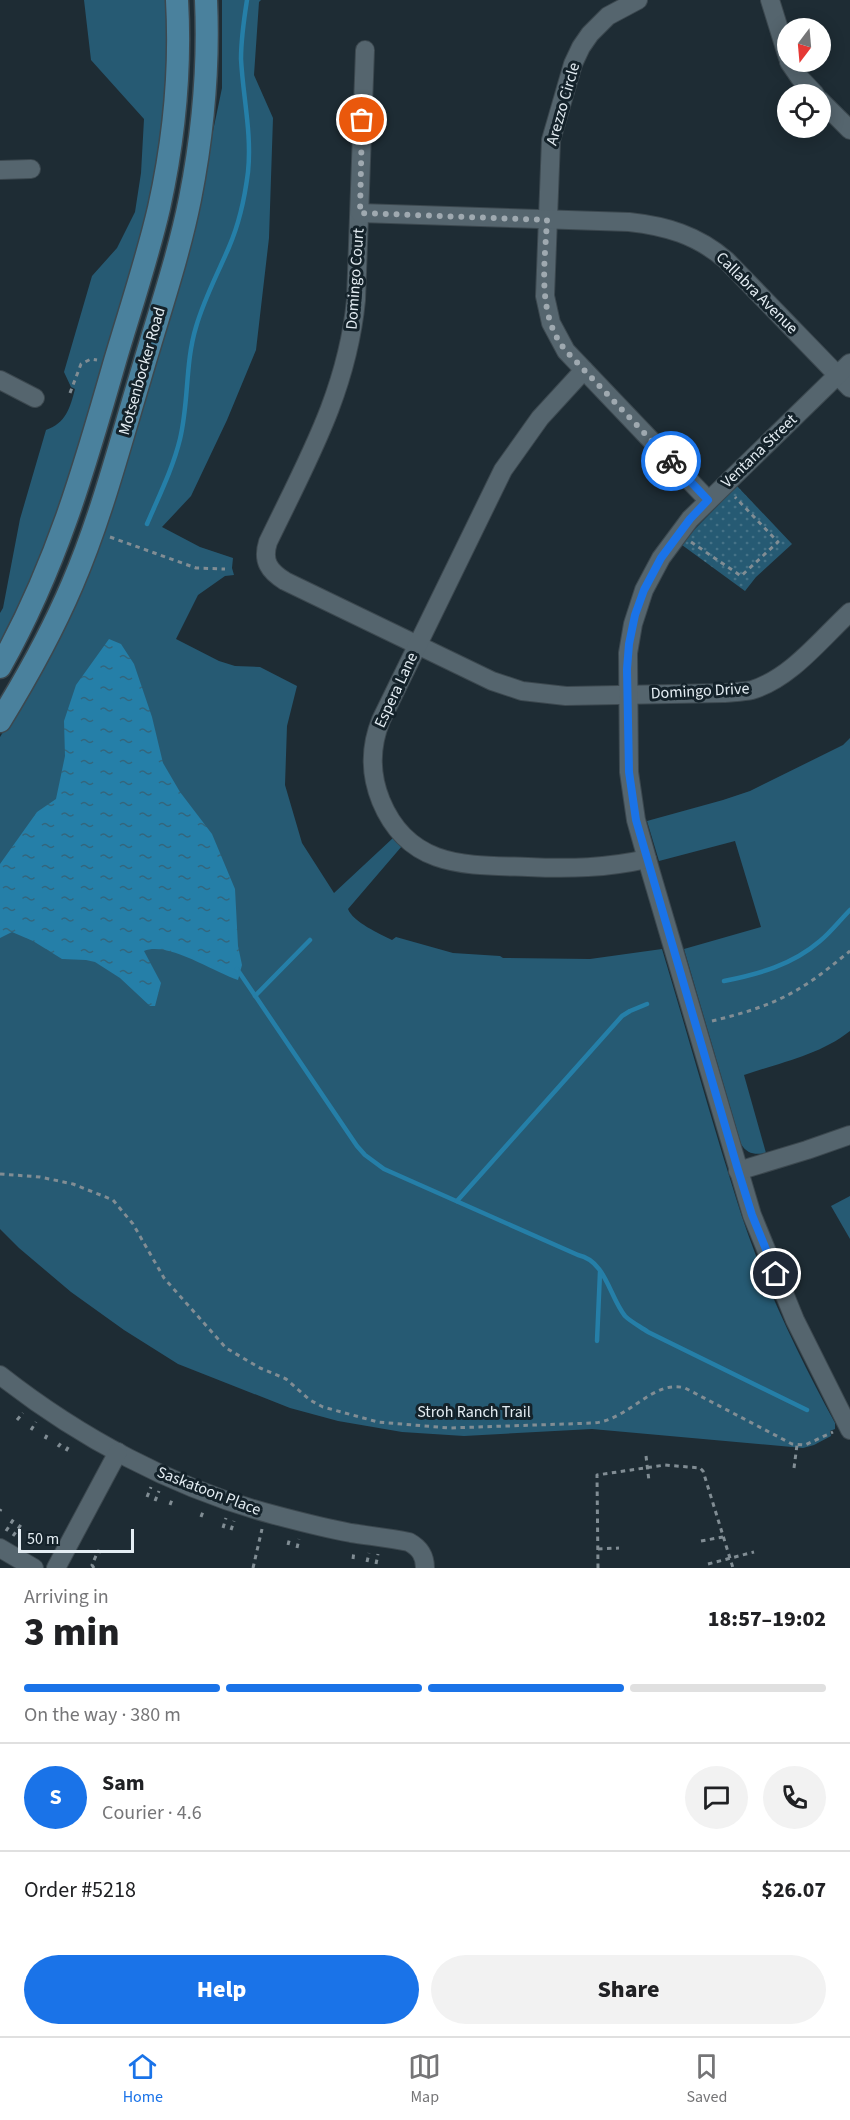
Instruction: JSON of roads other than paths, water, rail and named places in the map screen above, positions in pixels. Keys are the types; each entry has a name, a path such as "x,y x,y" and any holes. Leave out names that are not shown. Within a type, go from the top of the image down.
{"main road":[{"name":"Motsenbocker Road","path":"0,667 36,596 63,533 83,473 152,236 168,165 174,117 178,60 177,0"},
{"name":"Motsenbocker Road","path":"0,721 48,636 88,545 175,260 190,200 200,135 206,54 206,0"}],"street":[{"name":"Arezzo Circle","path":"638,0 621,8 601,22 585,41 573,64 551,140 544,286 548,315 562,346 708,500"},
{"path":"770,0 777,23"},
{"name":"Domingo Court","path":"260,566 268,542 319,437 342,374 355,311 365,50"},
{"path":"795,72 806,84"},
{"path":"831,111 850,130"},
{"path":"0,170 31,169"},
{"name":"Callabra Avenue","path":"360,213 642,224 666,228 692,237 726,260 846,375"},
{"name":"Espera Lane","path":"584,370 540,418 503,470 381,720 373,750 373,774 387,813 405,836 430,854 457,863 474,866 581,869 614,866 647,859"},
{"name":"Ventana Street","path":"845,1429 790,1309 752,1215 738,1170 636,820 630,784 628,695 629,644 635,615 656,566 673,540 708,500 846,375"},
{"path":"0,380 35,398"},
{"name":"Domingo Drive","path":"260,566 492,681 522,691 566,696 724,693 757,688 790,669 850,612"},
{"path":"738,1170 850,1135"},
{"name":"Saskatoon Place","path":"0,1375 55,1414 118,1452 193,1487 252,1509 333,1529 424,1546 425,1568"},
{"path":"56,1568 118,1452"},
{"path":"6,1538 34,1568"}],"water":[{"path":"109,639 121,644 134,664 152,717 163,763 180,792 212,834 235,889 238,946 242,965 238,980 178,954 154,949 144,951 161,983 155,1006 150,1006 120,978 95,962 62,959 33,941 12,932 0,938 0,864 37,812 56,799 65,756 64,721 76,685"}],"waterway":[{"path":"147,524 170,471 180,439 190,354 196,327 233,238 245,191 249,144 241,59 247,0"},
{"path":"724,981 762,972 798,956 824,937 850,910"},
{"path":"255,996 310,940"},
{"path":"237,969 365,1155 384,1169 587,1259 601,1272 625,1316 633,1322 648,1332 807,1410"},
{"path":"457,1201 622,1016 647,1004"},
{"path":"597,1341 600,1272"}]}
